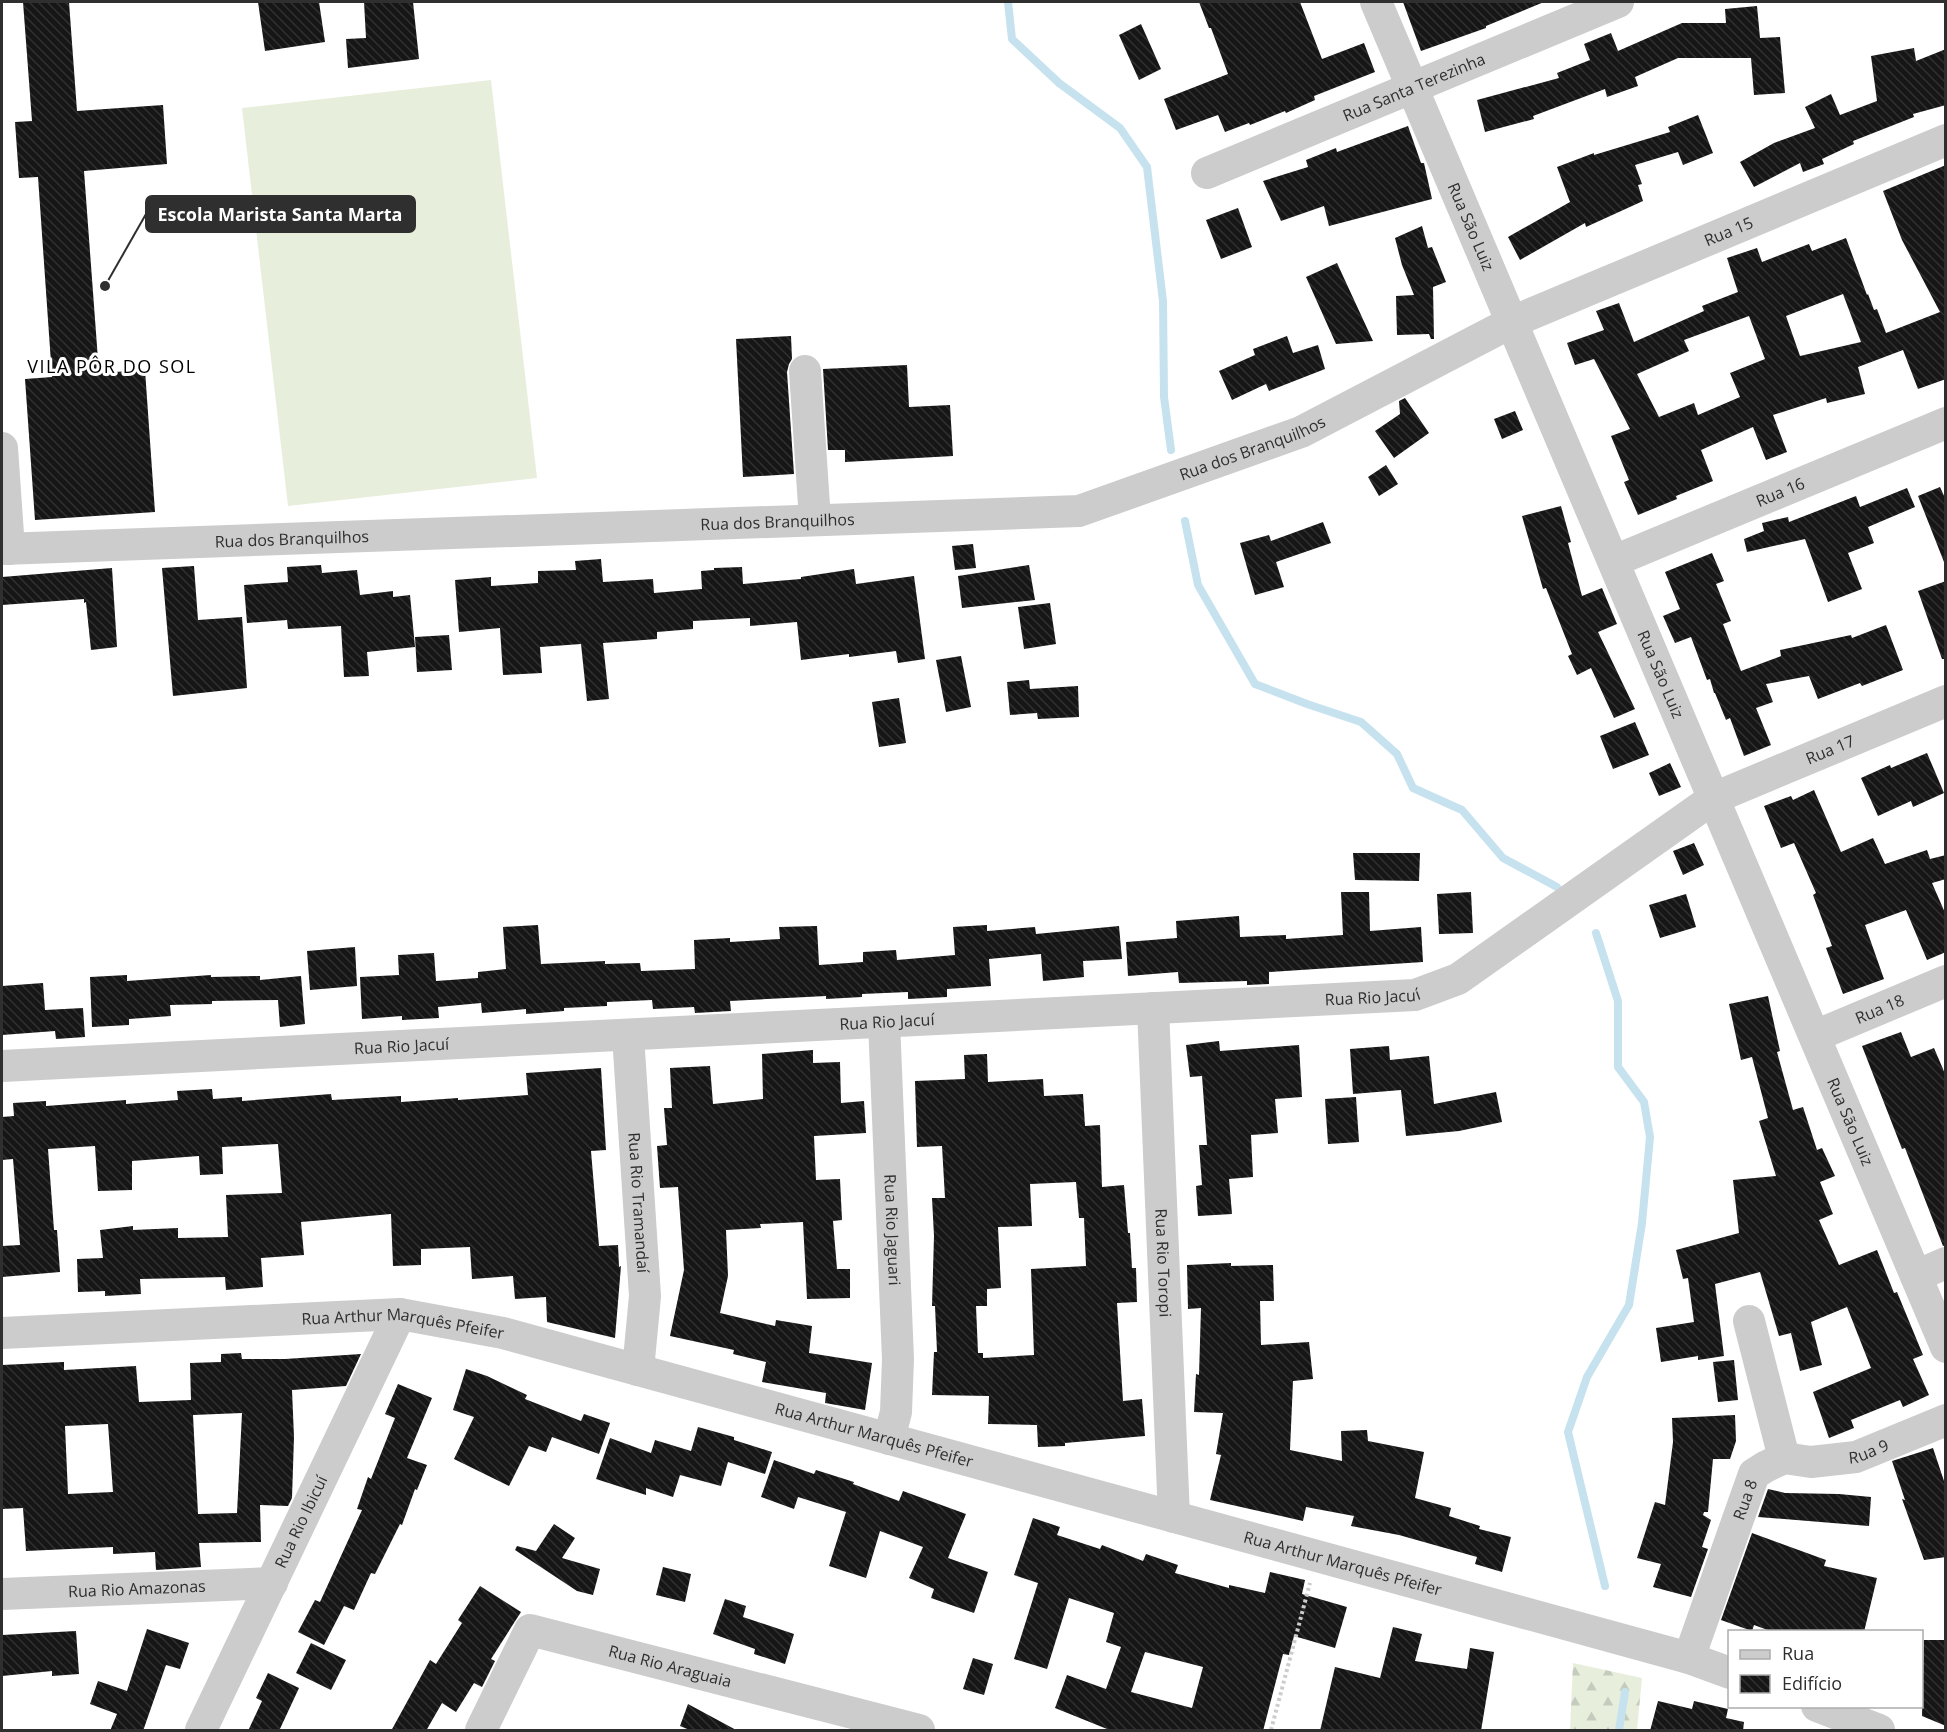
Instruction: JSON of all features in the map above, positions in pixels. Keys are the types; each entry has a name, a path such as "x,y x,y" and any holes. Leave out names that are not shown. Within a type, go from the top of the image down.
{"street":[{"name":"Rua São Luiz","path":"1376,2 1946,1347"},
{"name":"Rua Santa Terezinha","path":"1207,173 1618,2"},
{"name":"Rua 15","path":"1512,322 1946,140"},
{"name":"Rua dos Branquilhos","path":"5,549 1079,510 1301,432 1512,322"},
{"path":"805,371 815,520"},
{"name":"Rua 16","path":"1614,561 1946,423"},
{"path":"2,448 5,549"},
{"name":"Rua 17","path":"1714,798 1946,700"},
{"name":"Rua Rio Jacuí","path":"2,1066 1415,995 1458,979 1714,798"},
{"name":"Rua 18","path":"1815,1036 1946,981"},
{"name":"Rua Rio Toropi","path":"1153,1008 1173,1517"},
{"name":"Rua Rio Jaguari","path":"884,1022 898,1359 896,1412 889,1439"},
{"name":"Rua Rio Tramandaí","path":"628,1035 645,1296 638,1370"},
{"path":"1916,1276 1946,1263"},
{"name":"Rua Arthur Marquês Pfeifer","path":"2,1333 400,1314 503,1333 1689,1658 1728,1672"},
{"name":"Rua Rio Ibicuí","path":"201,1731 400,1314"},
{"path":"1749,1321 1784,1458"},
{"name":"Rua 9","path":"1784,1458 1811,1462 1856,1457 1946,1420"},
{"name":"Rua 8","path":"1689,1658 1754,1474 1784,1458"},
{"name":"Rua Rio Amazonas","path":"2,1594 272,1583"},
{"name":"Rua Rio Araguaia","path":"481,1731 530,1630 919,1731"},
{"path":"1819,1708 1879,1731"}],"path":[{"path":"1271,1731 1318,1556"}],"green space":[{"path":"491,80 537,478 288,506 242,108"},
{"path":"1573,1663 1642,1678 1637,1730 1570,1730"}],"building":[{"path":"23,2 69,2 77,111 163,105 167,164 84,171 99,373 145,370 155,512 35,520 25,379 52,377 38,177 19,178 15,122 32,121"},
{"path":"258,2 319,2 325,42 265,51"},
{"path":"364,2 413,2 419,59 348,68 346,39 366,38"},
{"path":"1199,2 1300,2 1322,59 1364,43 1375,72 1314,96 1315,100 1286,113 1285,111 1250,125 1249,123 1225,132 1218,115 1176,130 1164,99 1228,74"},
{"path":"1403,2 1544,2 1486,26 1486,28 1421,51"},
{"path":"1757,6 1760,38 1780,37 1785,93 1754,95 1751,58 1678,58 1635,77 1638,86 1607,97 1605,89 1533,116 1534,119 1485,132 1477,100 1559,78 1557,73 1590,60 1584,44 1611,33 1618,51 1682,23 1726,23 1725,9"},
{"path":"1141,24 1161,69 1139,80 1119,35"},
{"path":"1914,48 1916,61 1946,49 1946,105 1913,114 1914,117 1853,141 1854,144 1822,159 1824,164 1803,172 1800,163 1754,187 1740,162 1774,143 1815,128 1805,107 1831,94 1840,115 1877,101 1871,56"},
{"path":"1698,115 1713,153 1683,165 1678,152 1635,165 1642,184 1638,185 1643,201 1586,227 1585,223 1520,260 1508,237 1570,202 1557,167 1594,153 1594,155 1670,132 1668,127"},
{"path":"1408,126 1421,163 1424,163 1432,199 1329,226 1324,206 1281,221 1263,181 1308,167 1306,160 1336,148 1337,152"},
{"path":"1946,165 1946,379 1918,389 1903,350 1858,367 1865,394 1827,403 1826,398 1773,415 1787,452 1766,460 1753,427 1701,450 1713,481 1638,515 1624,482 1629,480 1611,436 1630,429 1594,359 1575,365 1567,343 1604,330 1596,311 1619,303 1634,342 1704,311 1702,306 1738,292 1727,258 1757,248 1762,262 1809,244 1812,251 1846,238 1867,295 1874,310 1877,309 1886,333 1940,312 1902,240 1883,191","holes":["1843,294 1861,342 1800,356 1786,316","1749,316 1765,359 1730,373 1740,397 1698,415 1694,403 1659,417 1637,374 1689,351 1684,340"]},
{"path":"1238,208 1252,247 1221,259 1206,220"},
{"path":"1422,226 1428,248 1432,247 1446,282 1433,287 1434,339 1431,339 1429,334 1397,335 1396,296 1414,295 1402,265 1395,238"},
{"path":"1337,263 1373,341 1336,344 1306,277"},
{"path":"791,336 792,359 787,372 794,474 743,477 736,339"},
{"path":"1287,336 1293,353 1318,345 1325,369 1269,391 1266,384 1232,400 1219,371 1255,355 1253,349"},
{"path":"907,365 909,407 950,405 953,456 845,462 845,450 828,450 823,369"},
{"path":"1405,398 1429,433 1394,458 1375,431 1400,414 1399,401"},
{"path":"1515,411 1523,430 1502,439 1494,419"},
{"path":"1386,465 1398,484 1379,496 1368,477"},
{"path":"1940,487 1946,500 1944,562 1918,496"},
{"path":"1907,488 1915,507 1868,527 1874,543 1848,553 1862,589 1828,602 1805,539 1747,552 1744,539 1764,531 1762,523 1788,517 1789,522 1856,496 1860,507"},
{"path":"1561,506 1582,596 1602,588 1617,624 1598,632 1635,709 1614,718 1591,668 1577,675 1568,656 1572,654 1546,588 1543,589 1522,516"},
{"path":"1323,522 1331,543 1276,562 1284,587 1255,595 1240,543 1269,535 1271,541"},
{"path":"973,544 976,568 955,570 952,546"},
{"path":"1712,553 1724,581 1716,584 1731,621 1723,624 1741,671 1781,656 1780,650 1851,635 1852,638 1886,625 1903,670 1862,686 1860,683 1818,699 1809,676 1766,684 1773,702 1756,708 1771,745 1744,756 1730,718 1726,720 1710,679 1707,680 1691,637 1675,643 1663,616 1680,609 1665,572"},
{"path":"601,559 603,582 653,579 654,593 702,589 701,571 714,570 714,568 742,567 743,584 801,579 801,577 854,569 856,584 914,576 925,659 898,663 896,651 801,660 797,622 750,626 750,618 693,621 693,629 657,632 657,639 603,643 609,699 587,701 581,644 540,647 542,673 503,675 500,628 459,632 455,580 491,577 491,586 538,583 538,571 576,570 575,561"},
{"path":"321,565 322,573 357,570 360,595 393,591 393,597 410,595 415,647 367,652 369,676 344,677 341,626 288,629 287,620 247,623 244,585 288,582 287,567"},
{"path":"1029,565 1035,600 962,608 958,576"},
{"path":"194,566 198,620 242,617 247,688 173,696 162,568"},
{"path":"112,568 117,647 91,650 84,599 2,605 2,577"},
{"path":"1946,581 1946,659 1942,659 1918,591"},
{"path":"1050,603 1056,644 1024,649 1018,607"},
{"path":"449,635 452,670 417,672 415,637"},
{"path":"961,656 971,707 946,712 936,660"},
{"path":"1029,680 1030,689 1078,686 1079,717 1038,719 1037,713 1010,715 1007,682"},
{"path":"899,698 906,743 879,747 872,702"},
{"path":"1635,722 1649,755 1613,769 1600,736"},
{"path":"1927,753 1944,793 1913,807 1911,801 1878,816 1861,778 1890,765 1891,768"},
{"path":"1670,763 1681,787 1659,796 1649,773"},
{"path":"1814,790 1841,852 1873,838 1885,864 1927,850 1930,859 1946,855 1946,879 1932,883 1946,915 1946,952 1927,960 1906,910 1865,925 1884,979 1843,994 1826,948 1832,946 1813,895 1816,893 1794,843 1781,848 1764,806 1791,796 1793,800"},
{"path":"1694,843 1704,865 1683,875 1673,851"},
{"path":"1353,853 1420,853 1419,881 1355,880"},
{"path":"1341,892 1369,892 1370,931 1421,927 1423,962 1269,972 1269,984 1247,985 1247,981 1179,983 1178,972 1128,976 1126,942 1177,938 1176,921 1239,916 1240,937 1286,935 1286,939 1343,935"},
{"path":"1471,892 1473,933 1439,934 1437,894"},
{"path":"1686,894 1696,927 1660,938 1649,905"},
{"path":"538,925 541,964 605,961 605,964 640,963 641,971 695,969 694,940 730,938 730,942 780,939 779,927 817,926 819,965 863,962 863,952 896,950 897,960 955,955 953,927 987,925 987,931 1035,927 1036,934 1119,926 1122,959 1083,961 1084,977 1043,981 1041,954 989,959 991,986 947,989 947,997 908,999 908,992 862,994 862,997 826,999 826,996 730,1001 731,1011 695,1013 694,1007 653,1009 652,1000 607,1002 607,1006 564,1008 564,1011 526,1014 526,1009 482,1013 481,1003 438,1007 439,1018 402,1020 402,1016 362,1019 360,977 399,975 398,955 434,953 436,981 478,978 478,972 506,969 503,927"},
{"path":"355,947 357,986 310,990 307,951"},
{"path":"127,975 127,981 211,975 211,977 260,976 260,980 301,976 305,1024 280,1027 278,1000 212,1001 212,1004 170,1005 171,1016 129,1019 129,1025 92,1027 90,977"},
{"path":"43,983 45,1010 83,1008 85,1037 56,1039 55,1031 2,1035 2,986"},
{"path":"1768,996 1780,1051 1777,1052 1793,1110 1803,1107 1817,1150 1822,1148 1835,1176 1820,1182 1833,1214 1819,1220 1839,1265 1877,1250 1923,1355 1913,1359 1929,1395 1903,1407 1900,1400 1851,1420 1854,1428 1829,1438 1813,1392 1871,1368 1847,1307 1811,1322 1822,1365 1800,1371 1791,1333 1779,1336 1760,1272 1715,1284 1724,1356 1698,1360 1698,1356 1661,1362 1656,1328 1694,1322 1688,1278 1683,1279 1676,1250 1739,1233 1733,1180 1776,1176 1759,1121 1768,1118 1752,1057 1741,1060 1729,1004"},
{"path":"1901,1032 1911,1057 1934,1048 1946,1076 1946,1245 1943,1246 1862,1046"},
{"path":"1219,1041 1220,1051 1299,1045 1302,1097 1275,1099 1278,1133 1251,1135 1253,1177 1229,1179 1232,1214 1198,1216 1196,1186 1202,1185 1199,1145 1207,1145 1202,1076 1190,1077 1186,1045"},
{"path":"1389,1046 1390,1060 1429,1056 1434,1104 1496,1092 1502,1122 1459,1131 1406,1136 1401,1090 1353,1094 1350,1049"},
{"path":"813,1050 813,1063 840,1062 841,1103 864,1101 866,1133 814,1136 816,1180 840,1179 842,1220 833,1221 837,1269 850,1269 850,1298 807,1299 803,1222 760,1224 761,1228 726,1230 728,1276 720,1313 775,1326 776,1320 812,1326 809,1353 872,1363 865,1410 825,1403 826,1393 762,1382 766,1362 733,1354 734,1350 670,1336 684,1270 678,1187 660,1188 657,1146 667,1145 664,1108 672,1108 670,1068 710,1066 713,1104 763,1099 762,1054"},
{"path":"987,1054 988,1082 1043,1079 1044,1096 1083,1094 1085,1126 1100,1125 1102,1187 1124,1185 1132,1268 1136,1268 1137,1302 1117,1303 1123,1401 1142,1399 1145,1436 1038,1447 1037,1425 988,1424 989,1396 932,1395 934,1352 937,1352 935,1306 932,1306 934,1236 932,1198 945,1198 942,1146 917,1147 915,1081 965,1079 964,1055","holes":["1076,1182 1079,1218 1084,1218 1086,1266 1031,1269 1034,1355 983,1358 983,1353 978,1353 976,1306 987,1306 987,1289 1001,1288 998,1227 1032,1226 1030,1184"]},
{"path":"601,1068 606,1150 591,1151 599,1246 618,1245 619,1267 621,1266 615,1338 547,1322 546,1297 515,1299 513,1276 472,1279 470,1247 421,1249 421,1265 393,1266 391,1214 301,1222 304,1255 261,1258 263,1287 226,1290 225,1277 140,1279 141,1294 105,1296 105,1291 78,1292 77,1259 103,1258 100,1230 133,1226 133,1230 178,1228 178,1238 228,1237 226,1195 282,1193 278,1144 222,1147 223,1174 200,1175 199,1156 132,1161 132,1190 98,1191 95,1146 48,1149 54,1230 57,1230 60,1272 2,1277 2,1246 20,1245 13,1159 2,1160 2,1117 14,1116 13,1103 46,1101 46,1106 126,1100 126,1104 178,1100 177,1091 212,1089 213,1099 242,1097 242,1101 331,1094 332,1100 401,1096 401,1102 458,1098 458,1100 528,1095 526,1073"},
{"path":"1356,1097 1359,1142 1328,1144 1325,1099"},
{"path":"1231,1263 1231,1266 1273,1265 1274,1301 1260,1301 1261,1345 1309,1342 1313,1379 1293,1381 1290,1450 1342,1461 1341,1431 1367,1430 1368,1441 1424,1452 1415,1498 1451,1508 1449,1516 1480,1526 1479,1529 1511,1537 1502,1572 1475,1564 1477,1557 1399,1535 1351,1526 1354,1516 1306,1507 1303,1521 1210,1500 1221,1455 1216,1454 1223,1413 1194,1412 1196,1374 1199,1375 1201,1308 1188,1309 1187,1265"},
{"path":"241,1353 242,1359 285,1359 361,1354 346,1386 292,1390 294,1437 292,1498 288,1506 260,1505 261,1542 199,1543 201,1567 156,1570 155,1552 113,1554 113,1547 26,1551 23,1508 2,1509 2,1365 64,1362 64,1370 136,1366 139,1402 191,1400 190,1363 221,1362 221,1354","holes":["242,1413 237,1513 198,1514 193,1415","108,1424 113,1492 68,1494 65,1426"]},
{"path":"1734,1360 1738,1400 1718,1402 1713,1362"},
{"path":"466,1369 527,1395 525,1399 581,1421 584,1414 610,1423 599,1454 552,1437 546,1452 529,1446 509,1486 454,1459 474,1417 453,1410"},
{"path":"398,1384 432,1398 407,1458 427,1465 417,1490 415,1489 402,1525 400,1524 375,1574 371,1573 354,1610 344,1606 324,1645 298,1632 315,1600 320,1602 362,1510 357,1509 368,1477 371,1479 395,1418 385,1414"},
{"path":"1735,1415 1736,1441 1730,1459 1713,1459 1708,1512 1704,1512 1703,1515 1711,1520 1702,1547 1708,1549 1691,1597 1653,1587 1661,1564 1637,1558 1655,1502 1665,1505 1673,1442 1672,1418"},
{"path":"698,1427 734,1437 734,1440 772,1452 765,1474 728,1462 721,1486 680,1475 673,1497 646,1488 646,1495 596,1479 610,1438 651,1453 655,1440 691,1451"},
{"path":"1933,1448 1946,1487 1946,1557 1924,1560 1902,1499 1905,1500 1892,1461"},
{"path":"774,1460 814,1474 816,1470 854,1482 853,1484 899,1501 903,1491 966,1514 948,1558 988,1572 974,1613 931,1598 934,1589 909,1578 923,1547 880,1531 866,1578 829,1566 846,1512 798,1497 794,1509 761,1497"},
{"path":"1768,1489 1785,1493 1871,1497 1869,1526 1758,1517"},
{"path":"1033,1518 1060,1527 1057,1535 1100,1549 1102,1545 1143,1561 1146,1554 1178,1565 1175,1573 1229,1588 1229,1585 1265,1593 1270,1572 1305,1580 1302,1594 1347,1607 1335,1648 1294,1636 1289,1655 1283,1654 1263,1731 1112,1731 1055,1708 1067,1675 1106,1689 1121,1647 1106,1642 1114,1613 1069,1598 1047,1669 1014,1659 1038,1583 1014,1575","holes":["1145,1652 1203,1667 1192,1708 1131,1692"]},
{"path":"554,1524 575,1538 562,1558 600,1569 593,1595 577,1591 515,1550 517,1546 536,1551"},
{"path":"1752,1533 1826,1560 1824,1566 1877,1578 1864,1630 1768,1630 1754,1625 1752,1630 1749,1630 1721,1620"},
{"path":"663,1567 691,1574 685,1602 656,1595"},
{"path":"480,1586 521,1612 491,1659 495,1661 482,1687 474,1683 456,1712 442,1703 426,1731 391,1731 430,1660 436,1664 462,1623 458,1620"},
{"path":"725,1599 746,1606 743,1617 794,1634 785,1664 754,1654 755,1649 713,1634"},
{"path":"1393,1627 1422,1634 1415,1661 1467,1669 1470,1648 1494,1652 1481,1731 1320,1731 1335,1667 1380,1678"},
{"path":"147,1629 189,1643 180,1669 166,1665 143,1731 110,1731 117,1714 90,1704 98,1681 127,1691"},
{"path":"76,1631 79,1674 52,1676 52,1671 2,1676 2,1635"},
{"path":"1924,1640 1946,1640 1946,1726 1922,1716"},
{"path":"311,1643 346,1660 331,1690 296,1673"},
{"path":"973,1658 993,1664 984,1695 963,1689"},
{"path":"268,1673 299,1688 279,1731 248,1731 262,1701 256,1698"},
{"path":"1658,1701 1692,1709 1694,1701 1728,1709 1726,1718 1744,1722 1743,1731 1650,1731"},
{"path":"688,1704 738,1731 692,1731 680,1726"}],"waterway":[{"path":"1008,2 1012,39 1059,83 1120,128 1147,167 1163,301 1164,397 1171,450"},
{"path":"1185,521 1198,585 1255,684 1361,722 1397,754 1413,788 1462,810 1503,858 1557,887"},
{"path":"1596,933 1618,1001 1618,1067 1644,1102 1650,1137 1642,1223 1629,1305 1587,1377 1568,1432 1605,1586"},
{"path":"1619,1730 1625,1692"}],"place":[{"name":"Escola Marista Santa Marta","path":"105,286"}],"district":[{"name":"VILA PÔR DO SOL","path":"112,367"}]}
